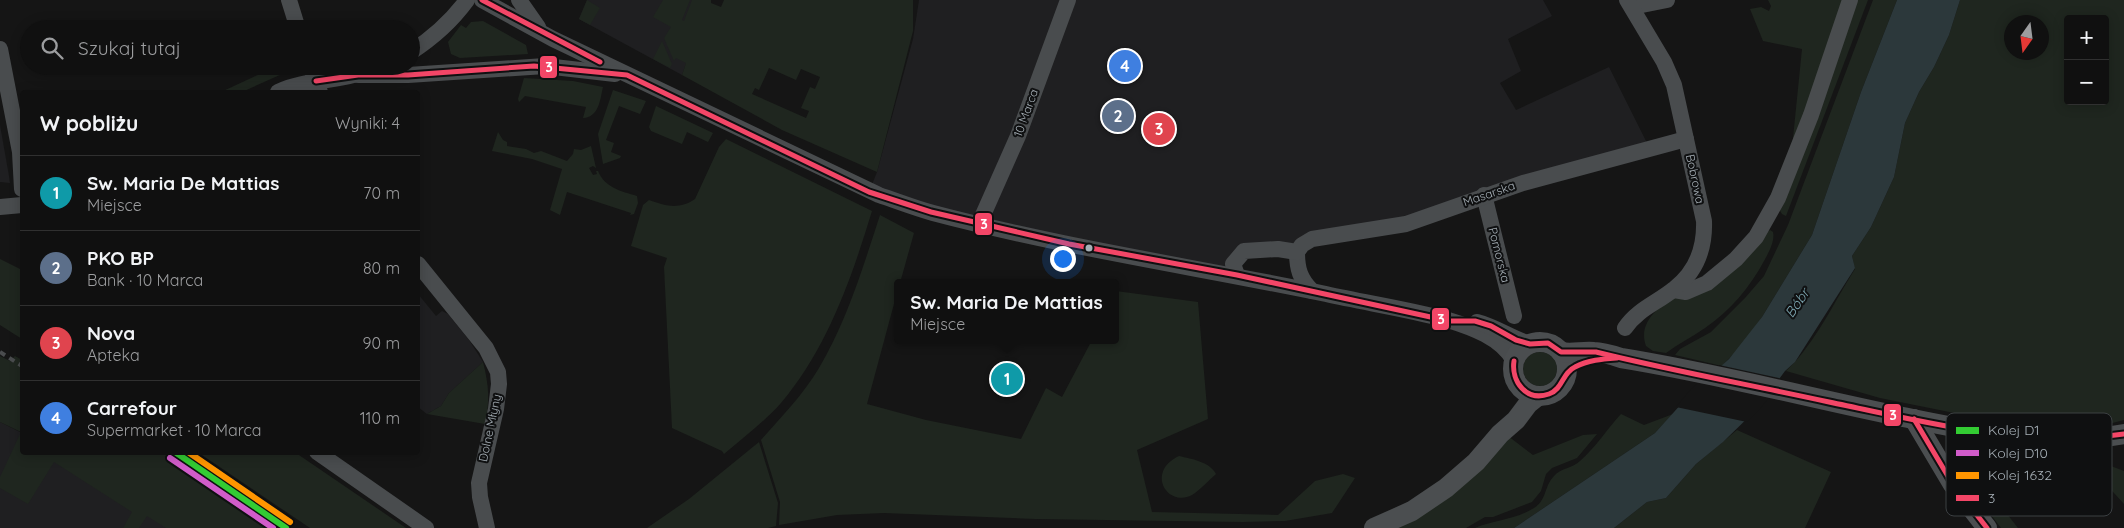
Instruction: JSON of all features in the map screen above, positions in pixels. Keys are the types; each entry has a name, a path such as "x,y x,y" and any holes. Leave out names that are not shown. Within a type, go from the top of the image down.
{"main road":[{"path":"1538,396 1523,390 1517,384 1513,375 1514,361 1520,351 1530,344 1548,343 1561,352 1566,362 1567,374"},
{"path":"1561,352 1596,352 1946,426"},
{"path":"1374,528 1412,510 1446,488 1476,462 1500,434 1516,420 1528,404 1538,396 1553,393 1560,387 1572,369 1587,364 1622,358"},
{"path":"1500,434 1515,396 1517,384"},
{"path":"1914,420 1946,473"},
{"path":"1978,516 1987,528"}],"street":[{"path":"289,0 295,20"},
{"path":"420,46 444,28 468,0"},
{"path":"482,0 542,33 869,192 931,212 979,224 1078,246 1237,275 1449,321 1486,336 1500,344 1514,361"},
{"path":"520,0 542,33"},
{"name":"10 Marca","path":"979,224 1018,136 1068,0"},
{"name":"Bobrowa","path":"1626,328 1632,318 1651,303 1674,290 1689,275 1697,262 1704,232 1704,221 1674,85 1664,62 1630,4 1667,0"},
{"path":"1674,290 1686,292 1707,282 1736,259 1756,238 1778,198 1811,115 1850,0"},
{"path":"0,49 20,152"},
{"path":"420,74 545,66 627,75"},
{"path":"282,90 315,80 351,75"},
{"name":"Masarska","path":"1297,252 1302,245 1312,239 1406,224 1484,195 1686,139"},
{"name":"Pomorska","path":"1484,195 1514,316"},
{"path":"0,207 20,205"},
{"path":"1237,275 1233,264 1244,252 1278,249 1297,252 1299,273 1303,282 1312,292"},
{"name":"Dolne Młyny","path":"420,266 486,348 498,372 499,384 496,409 479,483 487,528"},
{"path":"1449,321 1475,321 1491,326 1516,340 1530,344"},
{"path":"321,455 426,528"}],"shaded area":[{"path":"587,0 709,0 682,75 579,19"},
{"path":"587,0 600,8 590,25 579,19"},
{"path":"663,0 690,0 682,20 684,21 692,0 711,0 711,3 721,7 724,0 913,0 913,31 877,172 782,130 682,75 686,63 676,58 674,61 664,38 671,27 653,17","holes":["769,68 796,80 801,69 820,77 815,89 810,87 801,108 809,111 806,118 752,94 755,88 759,90"]},
{"path":"919,0 1543,0 1552,16 1508,39 1521,71 1500,83 1516,110 1609,67 1650,149 1302,245 1244,251 1237,275 869,192 877,172 913,39"},
{"path":"1768,0 1845,0 1798,138 1793,138 1802,49 1763,41 1750,9 1761,7 1769,11 1771,6"},
{"path":"1855,0 1868,0 1786,216 1779,209"},
{"path":"1873,0 1897,0 1861,92 1812,235 1762,317 1744,343 1722,366 1675,355 1680,349 1711,332 1764,276 1788,225"},
{"path":"1960,0 2124,0 2124,420 2112,423 2112,413 1954,413 1880,398 1786,371 1815,336 1855,269 1852,256 1871,227 1894,177 1905,123 1919,92 1934,67 1949,35"},
{"path":"483,21 526,45 528,54 460,58 451,54 448,42 461,25 466,28 471,22"},
{"path":"662,41 672,64 670,68 653,59"},
{"path":"258,75 280,75 246,90 225,90"},
{"path":"524,78 573,81 603,87 600,102 592,115 583,118 586,107 525,96 519,102 518,99"},
{"path":"613,90 646,101 640,114 619,106 606,140 614,143 611,152 621,156 603,164 598,134"},
{"path":"656,106 713,133 708,142 687,132 682,144 651,131 649,127"},
{"path":"0,125 9,176 10,183 0,182"},
{"path":"498,132 503,140 507,142 507,146 526,149 534,153 541,151 567,161 573,154 574,149 581,150 591,146 596,168 593,166 589,168 593,175 597,174 596,171 598,171 609,185 637,196 638,203 634,214 630,215 631,213 567,192 560,215 550,210 562,169 532,159 492,151"},
{"path":"726,139 872,211 847,287 825,336 812,359 781,403 761,423 724,454 722,451 672,428 664,267 667,258 631,246 643,205 649,200 678,206 695,199 719,147"},
{"path":"880,215 914,233 901,279 894,279 894,304 867,404 926,420 1021,439 1046,388 1062,397 1090,344 1119,344 1119,291 1198,302 1208,419 1137,450 1152,512 1278,515 1315,481 1343,474 1355,478 1332,513 1285,521 1036,519 884,513 837,515 779,525 780,502 761,440 791,406 819,368 838,332"},
{"path":"1770,230 1773,232 1773,239 1764,261 1746,289 1723,314 1666,353 1653,351 1646,346 1644,331 1654,312 1671,297 1683,298"},
{"path":"0,259 20,269 20,338 0,325"},
{"path":"420,296 436,316 442,311 448,314 469,340 483,362 449,393 441,406 427,414 420,409"},
{"path":"1540,352 1552,357 1557,369 1552,381 1540,386 1528,381 1523,369 1528,357"},
{"path":"0,356 10,361 15,356 20,359 20,432 0,422"},
{"path":"483,362 488,393 485,424 427,414 441,406 449,393"},
{"path":"1621,414 1644,425 1673,414 1655,433 1514,528 1475,528 1519,515 1538,505 1554,476 1580,461"},
{"path":"0,422 20,432 20,455 57,455 172,528 0,528"},
{"path":"1737,430 1831,472 1805,528 1614,528 1647,502 1666,498 1696,464"},
{"path":"20,434 20,455 167,455 277,528 166,528 147,516 139,528 123,528 132,512 54,462 28,504 0,488 0,477"},
{"path":"1597,434 1577,458 1552,468 1546,474 1541,491 1532,502 1493,517 1485,517 1466,528 1397,528 1508,436 1533,455 1583,435"},
{"path":"759,442 778,503 776,526 768,528 647,528 689,499"},
{"path":"202,455 299,455 406,528 310,528"},
{"path":"1179,456 1205,464 1216,474 1195,493 1183,498 1175,497 1168,493 1162,479 1163,471 1169,463"},
{"path":"2112,466 2124,471 2124,504 2112,491"},
{"path":"1992,516 2009,516 2018,528 2001,528"}],"water":[{"name":"Bóbr","path":"1897,0 1960,0 1949,35 1905,123 1894,177 1871,227 1852,256 1855,268 1795,362 1785,371 1758,408 1723,442 1696,464 1666,498 1647,502 1614,528 1514,528 1655,433 1693,391 1729,359 1762,317 1812,235 1861,92"}],"pier":[{"path":"1719,365 1783,379 1760,409 1747,422 1676,407 1691,389"}],"railway":[{"path":"0,352 20,365"}],"rail line":[{"name":"D1","path":"179,455 286,528"},
{"name":"1632","path":"192,455 290,522"},
{"name":"D10","path":"170,458 273,528"}],"transit line":[{"name":"3","path":"482,0 600,62"},
{"name":"3","path":"420,74 534,66 627,75 869,192 931,212 1069,244 1237,275 1449,321 1475,321 1491,326 1516,340 1530,344 1548,343 1561,352 1596,352 1683,372 1946,426"},
{"name":"3","path":"316,81 358,75"},
{"name":"3","path":"358,75 408,75"},
{"name":"3","path":"1514,361 1515,376 1522,388 1533,395 1541,396 1554,392 1567,373 1575,367 1590,361 1617,358"},
{"name":"3","path":"1914,419 1946,473"},
{"name":"3","path":"2112,435 2124,434"},
{"name":"3","path":"1978,516 1987,528"}],"place":[{"name":"Carrefour","path":"1125,66"},
{"name":"PKO BP","path":"1118,116"},
{"name":"Nova","path":"1159,129"},
{"name":"Sw. Maria De Mattias","path":"1007,379"}]}
